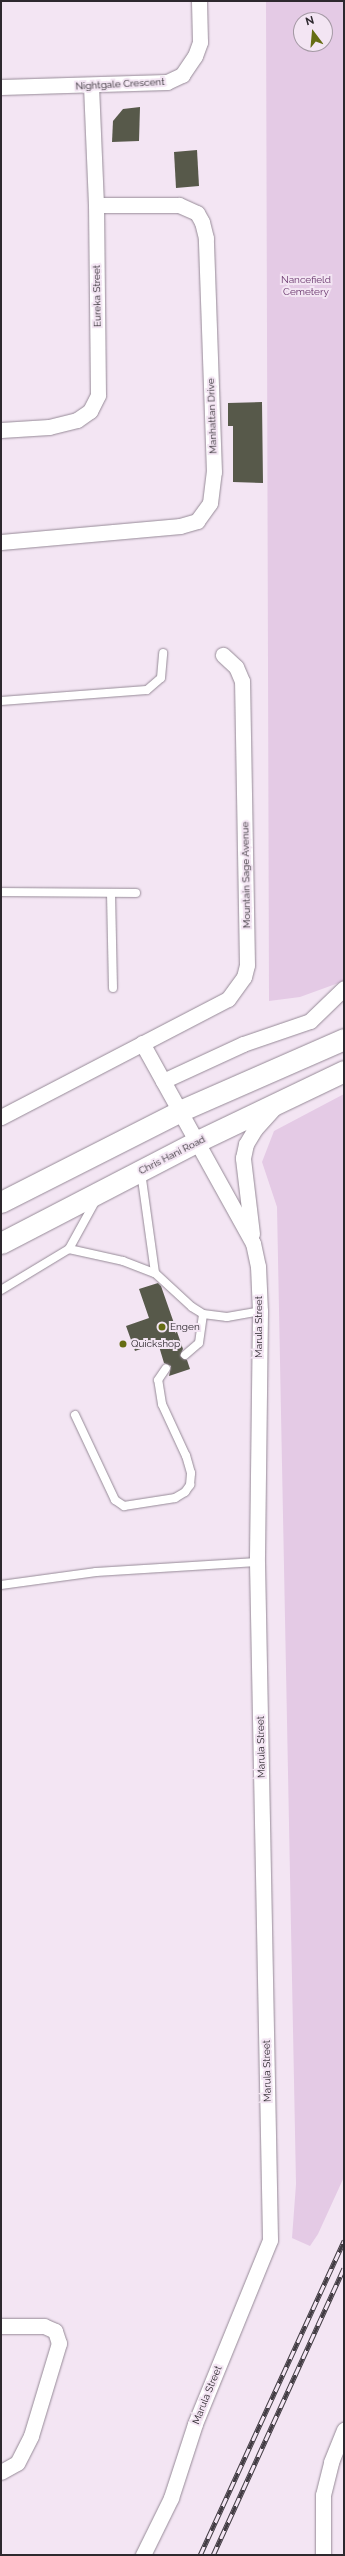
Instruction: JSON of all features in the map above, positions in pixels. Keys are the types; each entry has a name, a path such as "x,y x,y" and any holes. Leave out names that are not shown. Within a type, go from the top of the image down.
{"main road":[{"path":"1,1202 180,1111 344,1039"},
{"name":"Chris Hani Road","path":"1,1243 198,1141 344,1071"}],"street":[{"name":"Nightgale Crescent","path":"1,87 91,86 167,82 182,75 190,66 200,42 199,1"},
{"name":"Eureka Street","path":"1,430 50,427 77,420 90,411 98,395 96,205 91,86"},
{"name":"Manhattan Drive","path":"1,542 180,526 198,521 210,503 214,472 206,238 202,222 196,213 179,205 96,205"},
{"name":"Mountain Sage Avenue","path":"1,1117 228,999 238,988 247,965 242,681 236,667 223,655"},
{"path":"164,1081 243,1044 310,1021 344,988"},
{"path":"142,1043 180,1111"},
{"path":"253,1243 243,1158 246,1144 255,1129 280,1102"},
{"name":"Marula Street","path":"143,2555 170,2498 195,2424 270,2240 257,1562 260,1311 258,1266 253,1243 198,1141 180,1111"},
{"path":"1,2326 44,2326 56,2331 59,2343 31,2436 17,2464 1,2472"},
{"path":"323,2555 322,2495 331,2462 344,2430"}],"lane":[{"path":"1,701 147,690 161,678 163,653"},
{"path":"1,892 136,893"},
{"path":"110,893 113,988"},
{"path":"141,1171 155,1273"},
{"path":"1,1290 69,1249 100,1192"},
{"path":"69,1249 123,1261 155,1273 192,1307 203,1314 227,1317 260,1311"},
{"path":"186,1355 199,1343 203,1314"},
{"path":"75,1415 115,1500 124,1506 175,1498 185,1492 190,1485 191,1473 184,1450 162,1404 158,1380 166,1368"},
{"path":"1,1585 96,1572 257,1562"}],"green space":[{"name":"Nancefield Cemetery","path":"266,1 344,1 344,981 300,997 269,1001"},
{"path":"344,1094 344,2177 318,2234 310,2246 292,2238 296,2184 277,1207 262,1162 274,1131"}],"building":[{"path":"140,107 139,141 112,142 113,121 123,109"},
{"path":"197,150 199,186 176,188 174,152"},
{"path":"262,402 263,483 233,482 233,426 228,426 228,403"},
{"path":"158,1283 161,1286 183,1349 180,1356 187,1360 190,1369 169,1376 171,1366 164,1363 158,1343 135,1351 126,1326 149,1318 139,1289"}],"railway":[{"path":"200,2555 344,2240"},
{"path":"213,2555 344,2268"}],"place":[{"name":"Engen","path":"162,1327"},
{"name":"Quickshop","path":"123,1344"}]}
